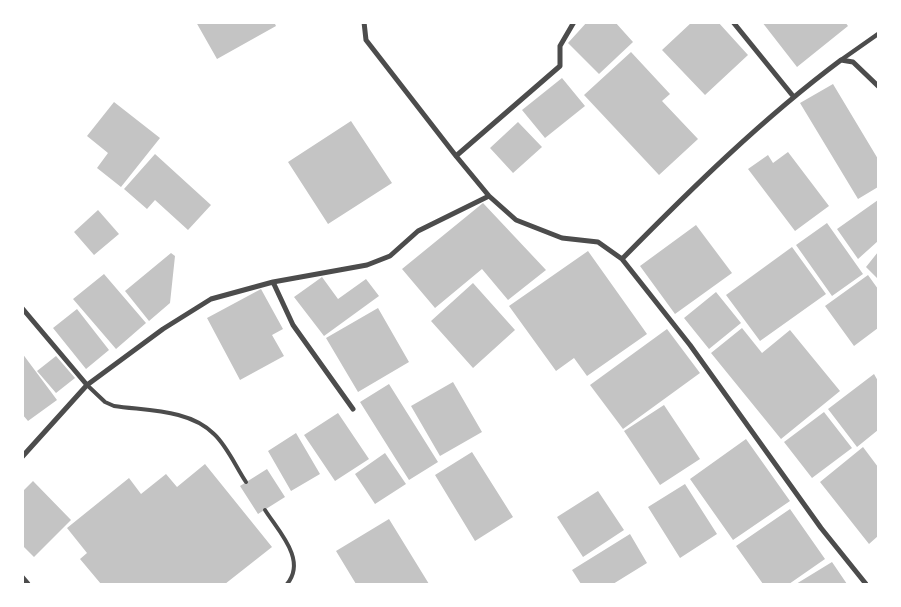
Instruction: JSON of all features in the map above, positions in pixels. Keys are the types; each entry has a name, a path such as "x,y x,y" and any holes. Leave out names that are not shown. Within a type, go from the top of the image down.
{"street":[{"path":"364,22 366,40 489,196 516,220 562,238 598,242 622,259 690,345 821,528 866,584"},
{"path":"456,156 560,66 560,46 574,22"},
{"path":"732,22 793,96"},
{"path":"622,259 677,203 793,96 878,34"},
{"path":"842,60 853,62 878,86"},
{"path":"22,457 87,385 163,329 211,299 274,282 367,265 390,256 418,231 489,196"},
{"path":"274,282 294,326 353,408"},
{"path":"22,308 87,385"},
{"path":"22,577 28,584"}],"lane":[{"path":"87,385 105,402 114,406 188,417 201,424 215,434 246,482"},
{"path":"265,510 292,552 295,564 294,576 287,584"}],"building":[{"path":"196,22 274,22 276,26 217,59"},
{"path":"587,22 615,22 633,42 599,74 568,43"},
{"path":"692,22 718,22 748,55 705,95 662,50"},
{"path":"762,22 845,22 848,26 797,67"},
{"path":"631,52 670,94 662,101 698,139 659,175 584,95"},
{"path":"562,78 585,106 545,138 522,110"},
{"path":"833,84 878,159 878,187 858,199 800,103"},
{"path":"114,102 160,138 121,187 97,168 108,153 87,136"},
{"path":"351,121 392,183 328,224 288,162"},
{"path":"518,122 542,147 513,173 490,148"},
{"path":"788,152 829,206 795,231 748,169 768,155 773,163"},
{"path":"155,154 211,205 188,230 155,200 147,209 124,189"},
{"path":"878,200 878,241 858,259 837,229"},
{"path":"483,203 546,270 508,300 482,269 435,308 402,269"},
{"path":"98,210 119,234 94,255 74,232"},
{"path":"827,223 863,274 832,296 796,245"},
{"path":"696,225 732,273 675,314 640,266"},
{"path":"792,247 826,294 760,341 726,295"},
{"path":"588,251 647,334 587,376 574,358 556,371 509,306"},
{"path":"878,252 878,279 866,267"},
{"path":"171,253 175,256 170,303 149,321 125,291"},
{"path":"104,274 146,323 116,349 73,299"},
{"path":"868,275 878,289 878,328 854,346 825,306"},
{"path":"322,277 338,299 366,279 379,296 324,336 294,297"},
{"path":"473,283 515,330 473,368 431,321"},
{"path":"261,289 283,329 272,335 284,356 240,380 207,318"},
{"path":"716,292 741,323 709,349 684,318"},
{"path":"378,308 409,362 358,392 326,338"},
{"path":"77,309 109,350 86,369 53,328"},
{"path":"742,328 762,353 790,330 840,391 781,439 711,353"},
{"path":"667,329 700,373 623,429 590,385"},
{"path":"22,353 57,400 28,421 22,414"},
{"path":"56,356 75,378 56,393 37,371"},
{"path":"874,374 878,381 878,430 857,447 828,409"},
{"path":"453,382 482,432 440,456 411,406"},
{"path":"389,384 438,462 409,480 360,402"},
{"path":"664,405 700,459 660,485 624,431"},
{"path":"824,412 852,448 812,478 784,442"},
{"path":"338,413 369,459 335,481 304,435"},
{"path":"296,433 320,474 291,491 268,451"},
{"path":"746,439 790,501 733,540 690,479"},
{"path":"863,447 878,467 878,536 869,544 820,482"},
{"path":"472,452 513,517 475,541 435,475"},
{"path":"385,453 406,484 375,504 355,474"},
{"path":"205,464 272,547 225,584 101,584 80,559 87,553 67,528 129,478 141,494 166,474 177,487"},
{"path":"267,469 285,497 258,514 240,486"},
{"path":"33,481 71,520 34,557 22,545 22,492"},
{"path":"685,484 717,534 680,558 648,507"},
{"path":"598,491 624,530 583,557 557,517"},
{"path":"790,509 825,559 789,584 763,584 736,546"},
{"path":"389,519 429,584 356,584 336,551"},
{"path":"630,534 647,563 613,584 581,584 572,570"},
{"path":"832,562 847,584 796,584"}]}
